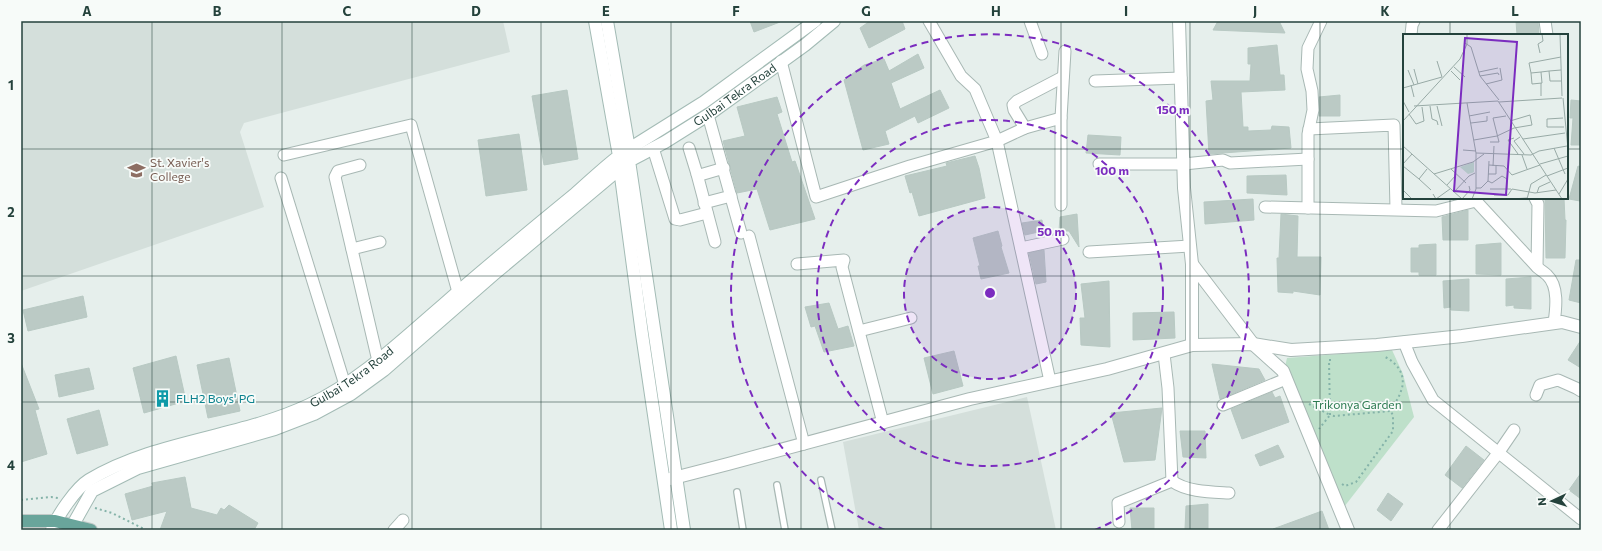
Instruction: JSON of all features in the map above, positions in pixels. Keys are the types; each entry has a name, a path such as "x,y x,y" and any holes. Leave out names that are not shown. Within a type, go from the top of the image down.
{"main road":[{"path":"595,21 624,159 684,530"},
{"path":"607,21 624,159 642,334 671,530"},
{"name":"Gulbai Tekra Road","path":"54,525 70,500 87,481 135,458 272,419 309,405 345,385 378,362 458,292 624,159 815,21"},
{"name":"Gulbai Tekra Road","path":"71,527 92,490 138,468 275,429 314,414 351,394 384,370 624,159 653,148 708,115 781,61 805,46 834,21"},
{"path":"1179,21 1184,164 1192,264 1192,345"},
{"path":"1192,264 1253,344 1283,371 1348,530"},
{"path":"663,480 970,400 1164,354 1192,345 1253,344 1291,350 1404,342 1462,336 1562,322 1581,327"},
{"path":"21,521 92,530"}],"street":[{"path":"929,21 961,76 975,89 997,141 1050,381"},
{"path":"1030,21 1042,54"},
{"path":"1308,208 1308,134 1313,110 1312,91 1307,69 1308,48 1321,21"},
{"path":"1411,34 1414,21"},
{"path":"1545,21 1547,34"},
{"path":"1060,205 1061,118 1065,51"},
{"path":"781,61 816,197 910,166 997,141 1025,128 1061,118"},
{"path":"1025,128 1014,110 1013,105 1017,101 1063,78"},
{"path":"1095,81 1181,78"},
{"path":"708,115 731,196 745,234 804,444"},
{"path":"284,155 412,125 458,292"},
{"path":"1309,129 1394,125 1396,209"},
{"path":"653,148 675,219 680,220 731,196"},
{"path":"689,148 715,242"},
{"path":"1099,164 1184,164 1223,160 1230,163 1308,159"},
{"path":"360,165 338,171 335,176 378,362"},
{"path":"697,174 700,175 724,168"},
{"path":"281,178 345,385"},
{"path":"1265,206 1436,211 1476,199 1537,267 1548,275 1553,286 1556,306 1554,323"},
{"path":"1536,199 1538,204 1537,267"},
{"path":"1020,248 1064,239"},
{"path":"352,249 380,242"},
{"path":"1090,252 1190,246"},
{"path":"796,264 844,260 842,267 883,423"},
{"path":"859,331 911,318"},
{"path":"1404,342 1412,362 1433,400 1581,519"},
{"path":"1164,354 1168,388 1172,481"},
{"path":"1223,405 1286,379"},
{"path":"1536,395 1540,385 1558,380 1581,391"},
{"path":"1438,530 1499,452 1514,430"},
{"path":"1172,481 1180,487 1229,493"},
{"path":"1119,522 1118,503 1172,481"},
{"path":"394,530 403,520"}],"lane":[{"path":"821,480 832,530"},
{"path":"777,484 786,530"},
{"path":"737,492 743,530"}],"path":[{"path":"1316,435 1319,428 1330,415 1328,354"},
{"path":"1338,481 1345,486 1356,482 1393,431 1393,416 1391,411 1402,391 1403,380 1400,371 1393,360 1380,355"},
{"path":"1322,359 1335,360"},
{"path":"1309,404 1334,416 1391,411"}],"shaded area":[{"name":"St. Xavier's College","path":"21,21 503,21 510,52 244,123 240,132 264,207 21,291"},
{"path":"1027,397 1056,530 859,530 843,442"}],"green space":[{"name":"Trikonya Garden","path":"1392,350 1403,374 1414,417 1344,507 1285,367 1287,358"}],"building":[{"path":"750,21 780,21 780,22 754,32"},
{"path":"870,21 902,21 905,29 869,48 860,28"},
{"path":"1218,21 1279,21 1285,33 1213,30"},
{"path":"1516,21 1538,21 1539,34 1517,34"},
{"path":"1277,45 1280,75 1284,75 1285,90 1241,92 1243,127 1248,127 1248,131 1271,130 1272,126 1289,127 1291,148 1209,154 1206,101 1213,100 1211,81 1250,81 1251,64 1248,64 1248,48"},
{"path":"918,54 924,68 891,83 900,109 940,90 949,108 918,123 915,116 885,131 889,144 863,150 844,80 864,65 884,59 889,71"},
{"path":"567,90 578,159 544,165 532,96"},
{"path":"1340,95 1340,116 1319,116 1319,97"},
{"path":"777,97 782,112 777,114 792,162 795,161 815,219 770,230 757,189 737,193 723,141 745,136 737,107"},
{"path":"1571,100 1581,101 1581,145 1571,145 1573,118 1570,118"},
{"path":"519,134 527,190 486,196 478,140"},
{"path":"1088,135 1121,137 1120,155 1086,153"},
{"path":"975,156 985,198 919,216 912,192 910,193 905,176 947,166 946,163"},
{"path":"1578,166 1581,167 1580,201 1569,199"},
{"path":"1286,175 1287,195 1247,193 1247,176"},
{"path":"1253,199 1254,220 1205,224 1204,202"},
{"path":"1545,199 1564,199 1566,220 1565,258 1546,258"},
{"path":"1468,210 1468,240 1443,240 1442,217"},
{"path":"1077,214 1079,247 1069,231 1059,231 1060,217"},
{"path":"1281,214 1298,216 1297,257 1321,257 1320,295 1293,291 1293,293 1278,292 1277,258 1279,258"},
{"path":"1042,220 1043,231 1025,235 1022,223"},
{"path":"998,231 1009,273 981,279 978,266 980,266 973,238"},
{"path":"1501,243 1501,275 1476,274 1476,245"},
{"path":"1436,244 1436,275 1419,275 1419,272 1411,272 1411,248 1419,248 1419,245"},
{"path":"1044,250 1046,282 1036,284 1029,253"},
{"path":"1576,260 1581,260 1581,303 1569,300"},
{"path":"1531,277 1531,309 1514,308 1514,305 1506,306 1506,279"},
{"path":"1469,279 1469,311 1451,310 1451,307 1444,308 1443,281"},
{"path":"1109,281 1110,347 1081,345 1080,318 1085,318 1081,284"},
{"path":"83,296 87,317 28,331 23,310"},
{"path":"829,303 838,329 848,326 854,346 824,352 815,326 811,327 805,307"},
{"path":"1174,312 1175,338 1133,340 1133,313"},
{"path":"1581,340 1581,368 1568,360"},
{"path":"954,351 963,386 933,394 924,358"},
{"path":"176,356 186,401 144,413 133,368"},
{"path":"229,358 240,411 208,418 197,365"},
{"path":"21,363 39,409 35,410 47,454 21,462"},
{"path":"1212,364 1259,369 1265,380 1220,399"},
{"path":"89,368 94,389 59,397 55,375"},
{"path":"1272,392 1275,398 1280,396 1289,422 1242,439 1231,409"},
{"path":"1162,408 1155,460 1124,462 1111,413"},
{"path":"99,410 108,445 77,454 67,419"},
{"path":"1180,431 1205,431 1206,458 1183,457"},
{"path":"1278,445 1284,457 1260,466 1255,455"},
{"path":"1466,446 1484,460 1462,488 1445,475"},
{"path":"1581,473 1581,499 1569,490"},
{"path":"185,477 191,508 217,515 221,508 224,510 229,505 258,523 254,530 160,530 167,511 132,520 125,494 153,486 152,483"},
{"path":"1388,493 1403,504 1391,521 1377,510"},
{"path":"1208,504 1208,529 1185,529 1186,506"},
{"path":"1130,508 1154,508 1154,529 1132,530"},
{"path":"1322,511 1329,530 1273,530 1273,529"}],"place":[{"name":"St. Xavier's College","path":"137,170"},
{"name":"FLH2 Boys' PG","path":"163,399"}]}
